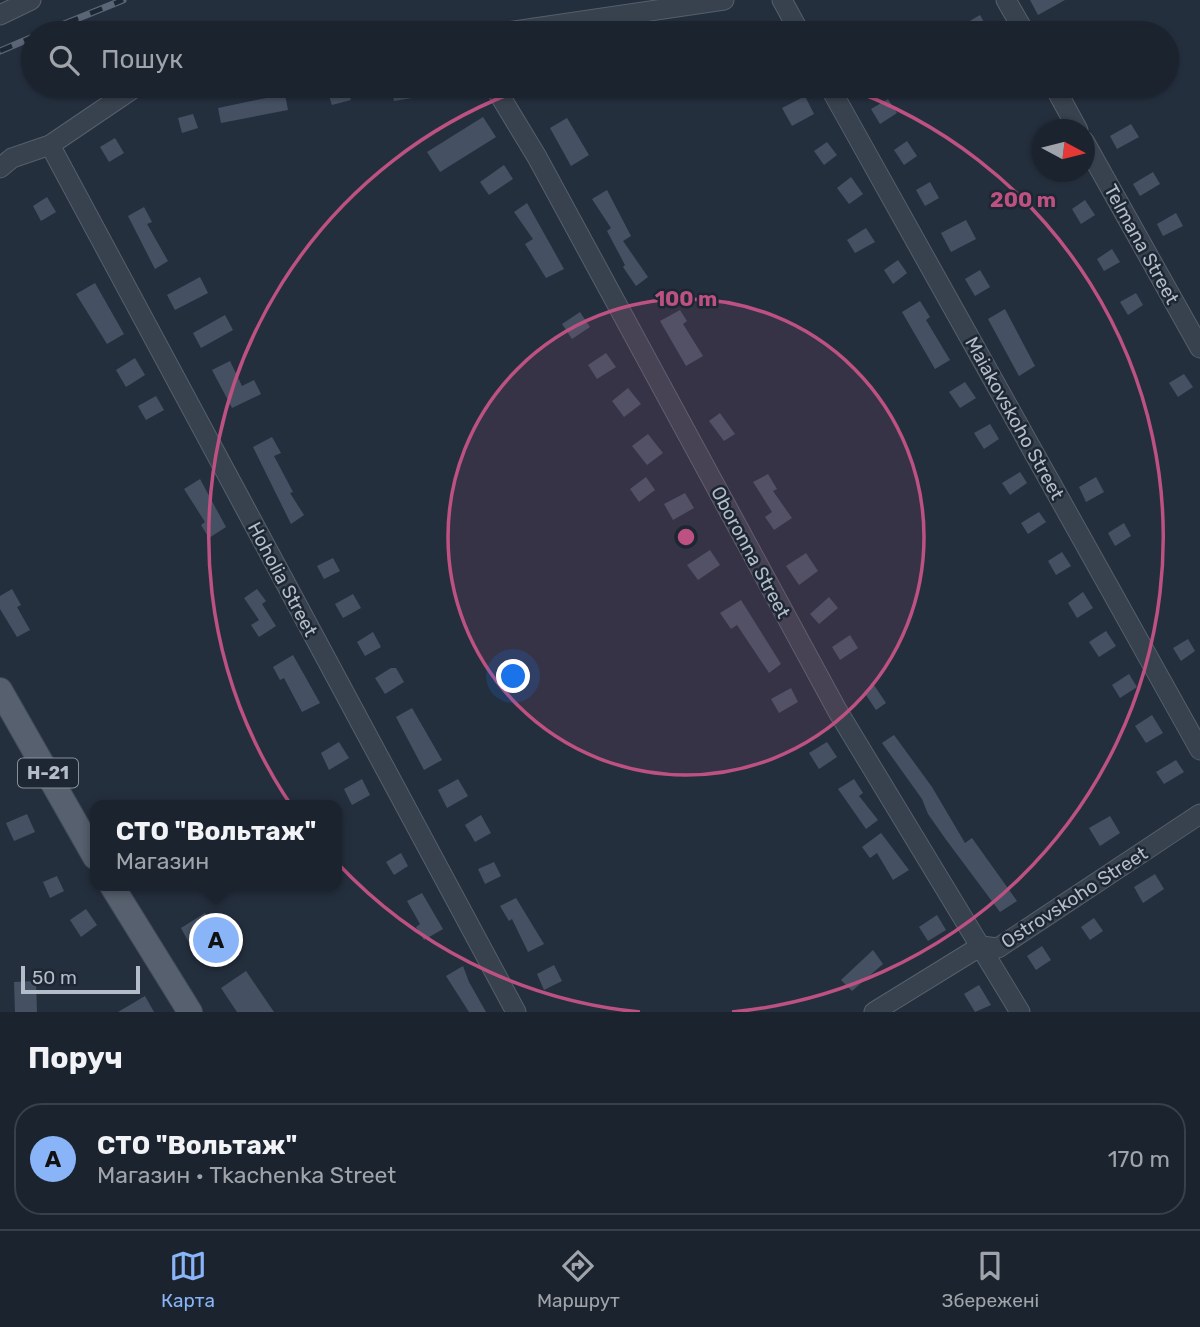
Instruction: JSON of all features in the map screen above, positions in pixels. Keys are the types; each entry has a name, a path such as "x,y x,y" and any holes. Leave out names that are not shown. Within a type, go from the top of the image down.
{"main road":[{"name":"Н-21","path":"0,690 90,848"},
{"path":"115,891 190,1012"}],"street":[{"path":"0,15 31,0"},
{"path":"582,21 724,0"},
{"path":"782,0 793,21"},
{"path":"1006,0 1018,21"},
{"path":"0,168 12,158 50,145 119,98"},
{"name":"Oboronna Street","path":"501,98 537,157 836,710 1020,1012"},
{"name":"Maiakovskoho Street","path":"837,98 1200,750"},
{"path":"1061,98 1072,119"},
{"name":"Hoholia Street","path":"50,145 516,1012"},
{"name":"Telmana Street","path":"1095,161 1200,348"},
{"name":"Ostrovskoho Street","path":"874,1012 981,946 998,948 1200,814"}],"building":[{"path":"1030,0 1065,0 1038,15"},
{"path":"980,15 983,21 970,21"},
{"path":"266,98 286,98 288,110 221,123 218,108"},
{"path":"330,98 350,98 351,100 332,105"},
{"path":"806,98 814,114 792,126 782,108"},
{"path":"888,99 897,113 880,124 871,109"},
{"path":"193,114 198,128 182,133 178,118"},
{"path":"483,117 496,137 440,172 427,152"},
{"path":"567,118 589,155 571,166 550,128"},
{"path":"1131,124 1139,137 1117,149 1110,136"},
{"path":"115,138 124,153 109,162 100,147"},
{"path":"907,141 917,156 904,165 894,150"},
{"path":"827,142 837,155 824,165 814,151"},
{"path":"504,165 513,179 489,195 480,182"},
{"path":"1153,172 1160,184 1140,196 1133,184"},
{"path":"851,177 863,194 849,204 837,188"},
{"path":"930,182 939,198 925,206 916,190"},
{"path":"607,190 631,236 623,241 648,277 636,286 623,267 625,265 607,231 611,228 592,199"},
{"path":"47,197 56,212 41,221 33,206"},
{"path":"1085,200 1095,215 1081,224 1072,209"},
{"path":"527,203 564,269 546,278 525,244 533,239 514,212"},
{"path":"144,207 152,222 147,224 168,261 155,269 128,216"},
{"path":"1176,213 1183,226 1163,236 1157,224"},
{"path":"966,220 976,239 951,252 941,233"},
{"path":"866,228 875,242 855,253 847,240"},
{"path":"1112,249 1120,262 1104,271 1097,259"},
{"path":"898,260 907,273 893,284 884,270"},
{"path":"980,270 990,287 975,296 965,279"},
{"path":"200,277 208,293 175,310 167,295"},
{"path":"95,283 124,334 107,344 76,294"},
{"path":"1136,293 1143,305 1128,315 1120,302"},
{"path":"920,301 930,317 926,320 950,360 935,369 902,312"},
{"path":"1005,309 1035,366 1019,376 988,319"},
{"path":"680,310 687,321 683,324 703,356 686,366 660,321"},
{"path":"580,312 590,327 572,339 562,324"},
{"path":"225,315 233,330 201,348 193,333"},
{"path":"606,353 616,367 597,379 588,365"},
{"path":"135,358 145,375 126,387 116,370"},
{"path":"230,361 242,386 254,380 261,394 232,408 212,370"},
{"path":"1184,374 1193,387 1178,397 1169,383"},
{"path":"965,382 976,398 960,408 949,392"},
{"path":"628,388 641,404 624,417 612,401"},
{"path":"156,396 164,410 146,420 138,406"},
{"path":"720,413 735,434 724,441 709,421"},
{"path":"990,424 999,439 984,449 974,433"},
{"path":"648,434 663,453 647,465 632,446"},
{"path":"272,437 281,453 274,456 293,492 290,493 304,515 291,524 253,447"},
{"path":"1020,472 1027,483 1010,495 1002,483"},
{"path":"768,474 777,489 773,491 792,518 774,530 765,517 772,512 753,482"},
{"path":"646,477 655,490 639,502 630,489"},
{"path":"1096,477 1104,492 1086,502 1079,487"},
{"path":"200,479 226,527 209,538 201,525 205,522 184,489"},
{"path":"685,493 694,508 673,520 664,504"},
{"path":"1039,512 1046,522 1028,534 1021,523"},
{"path":"1124,523 1131,536 1115,546 1108,533"},
{"path":"710,550 720,565 698,580 687,565"},
{"path":"1062,552 1071,566 1056,575 1048,561"},
{"path":"806,553 818,571 799,585 786,566"},
{"path":"333,558 340,571 324,579 317,566"},
{"path":"12,589 21,605 17,607 30,630 17,637 0,609 0,596"},
{"path":"257,589 266,601 262,604 276,626 259,637 251,625 259,620 244,598"},
{"path":"1083,592 1093,608 1077,618 1068,603"},
{"path":"353,594 361,608 343,618 335,604"},
{"path":"829,597 838,608 819,624 810,614"},
{"path":"741,600 781,664 769,673 737,625 731,629 720,613"},
{"path":"1106,631 1116,646 1099,657 1089,642"},
{"path":"373,632 381,647 365,656 357,642"},
{"path":"850,635 858,648 840,660 832,647"},
{"path":"1188,639 1195,651 1181,661 1173,648"},
{"path":"293,655 320,703 302,712 284,678 280,680 273,667"},
{"path":"391,668 396,668 404,682 385,694 375,678"},
{"path":"1129,674 1137,687 1120,698 1112,685"},
{"path":"874,685 886,703 876,710 864,692"},
{"path":"791,688 798,702 779,713 771,699"},
{"path":"412,708 442,760 424,770 396,717"},
{"path":"1152,715 1163,733 1146,743 1135,726"},
{"path":"894,735 932,787 965,843 972,838 1017,901 1000,912 947,841 928,814 922,799 882,743"},
{"path":"339,742 349,758 329,770 321,753"},
{"path":"827,742 837,757 819,769 809,753"},
{"path":"1176,760 1184,772 1164,784 1156,772"},
{"path":"362,779 370,795 352,805 344,789"},
{"path":"458,779 468,796 447,808 438,790"},
{"path":"854,779 863,793 859,796 878,820 866,829 838,789"},
{"path":"27,814 35,832 14,841 6,823"},
{"path":"481,815 491,833 475,842 465,825"},
{"path":"1110,816 1120,833 1100,846 1089,828"},
{"path":"881,833 909,870 893,880 877,853 870,858 862,847"},
{"path":"401,853 408,866 394,875 386,862"},
{"path":"494,862 501,876 485,884 478,869"},
{"path":"1155,874 1164,889 1143,903 1134,887"},
{"path":"57,876 64,891 50,898 43,882"},
{"path":"422,893 443,929 424,940 416,927 420,924 407,901"},
{"path":"516,898 544,944 528,952 512,919 509,921 500,906"},
{"path":"86,909 97,925 81,937 70,920"},
{"path":"205,913 214,929 189,943 181,928"},
{"path":"937,915 946,930 928,941 919,927"},
{"path":"1094,918 1103,931 1090,940 1081,927"},
{"path":"1042,946 1051,960 1036,970 1027,956"},
{"path":"873,950 883,964 852,991 841,980"},
{"path":"554,965 562,981 544,990 537,974"},
{"path":"463,966 486,1012 469,1012 446,976"},
{"path":"246,971 274,1012 237,1012 221,988"},
{"path":"36,981 37,1012 15,1012 14,982"},
{"path":"979,985 991,1005 975,1012 964,994"},
{"path":"145,996 154,1012 118,1012"}],"railway":[{"path":"71,21 123,0"},
{"path":"0,51 21,42"}],"place":[{"name":"СТО \"Вольтаж\"","path":"216,940"}]}
